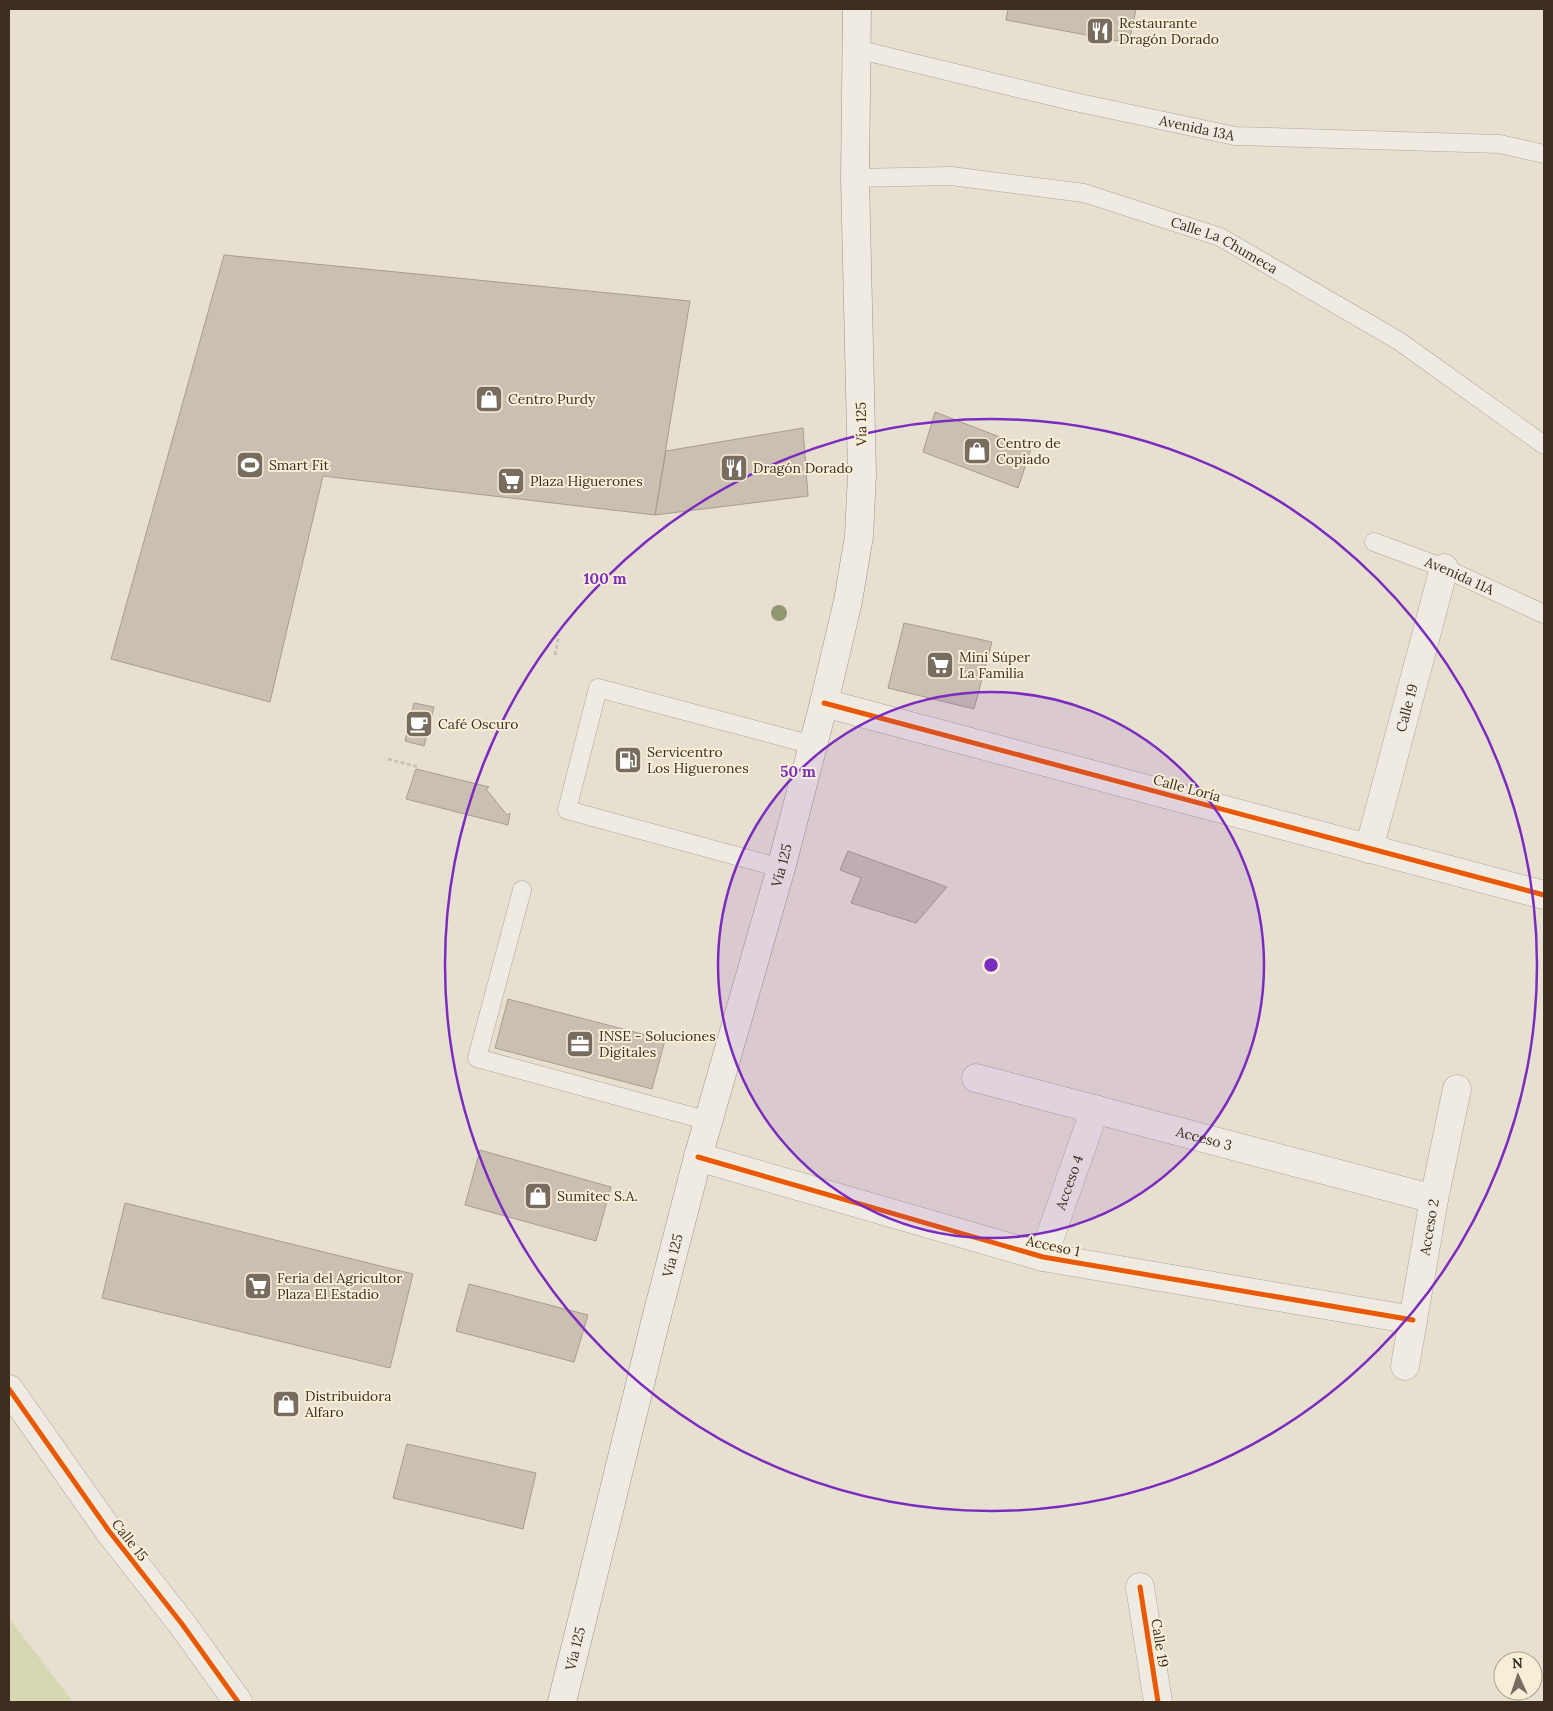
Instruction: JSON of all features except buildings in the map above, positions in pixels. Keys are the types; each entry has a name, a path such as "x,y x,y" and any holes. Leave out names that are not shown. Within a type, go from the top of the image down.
{"street":[{"name":"Vía 125","path":"562,1702 655,1322 698,1157 781,868 824,703 848,601 859,536 862,474 856,178 857,9"},
{"name":"Calle 19","path":"1369,849 1444,568"},
{"name":"Calle Loría","path":"824,703 1544,895"},
{"name":"Acceso 3","path":"976,1078 1434,1199"},
{"name":"Acceso 2","path":"1405,1366 1434,1199 1457,1089"},
{"name":"Acceso 4","path":"1043,1257 1095,1110"},
{"name":"Acceso 1","path":"698,1157 1043,1257 1412,1320"},
{"name":"Calle 15","path":"9,1389 109,1532 182,1624 238,1702"},
{"name":"Calle 19","path":"1140,1587 1158,1702"}],"lane":[{"name":"Avenida 13A","path":"856,48 1075,102 1235,136 1500,144 1544,154"},
{"name":"Calle La Chumeca","path":"856,178 951,176 1084,193 1220,237 1399,341 1544,445"},
{"name":"Avenida 11A","path":"1374,542 1444,568 1544,614"},
{"path":"781,868 566,810 598,688 813,745"},
{"path":"522,890 477,1058 709,1121"}],"path":[{"path":"555,656 559,635"},
{"path":"388,759 419,767"}],"green space":[{"path":"9,1618 73,1702 9,1702"}],"cycle path":[{"path":"824,703 1544,895"},
{"path":"698,1157 1043,1257 1413,1320"},
{"path":"9,1389 109,1531 182,1624 238,1702"},
{"path":"1140,1587 1158,1702"}],"place":[{"name":"Restaurante Dragón Dorado","path":"1100,31"},
{"name":"Centro Purdy","path":"489,399"},
{"name":"Centro de Copiado","path":"977,451"},
{"name":"Smart Fit","path":"250,465"},
{"name":"Dragón Dorado","path":"734,468"},
{"name":"Plaza Higuerones","path":"511,481"},
{"name":"Mini Súper La Familia","path":"940,665"},
{"name":"Café Oscuro","path":"419,724"},
{"name":"Servicentro Los Higuerones","path":"628,760"},
{"name":"INSE - Soluciones Digitales","path":"580,1044"},
{"name":"Sumitec S.A.","path":"538,1196"},
{"name":"Feria del Agricultor Plaza El Estadio","path":"258,1286"},
{"name":"Distribuidora Alfaro","path":"286,1404"}]}
